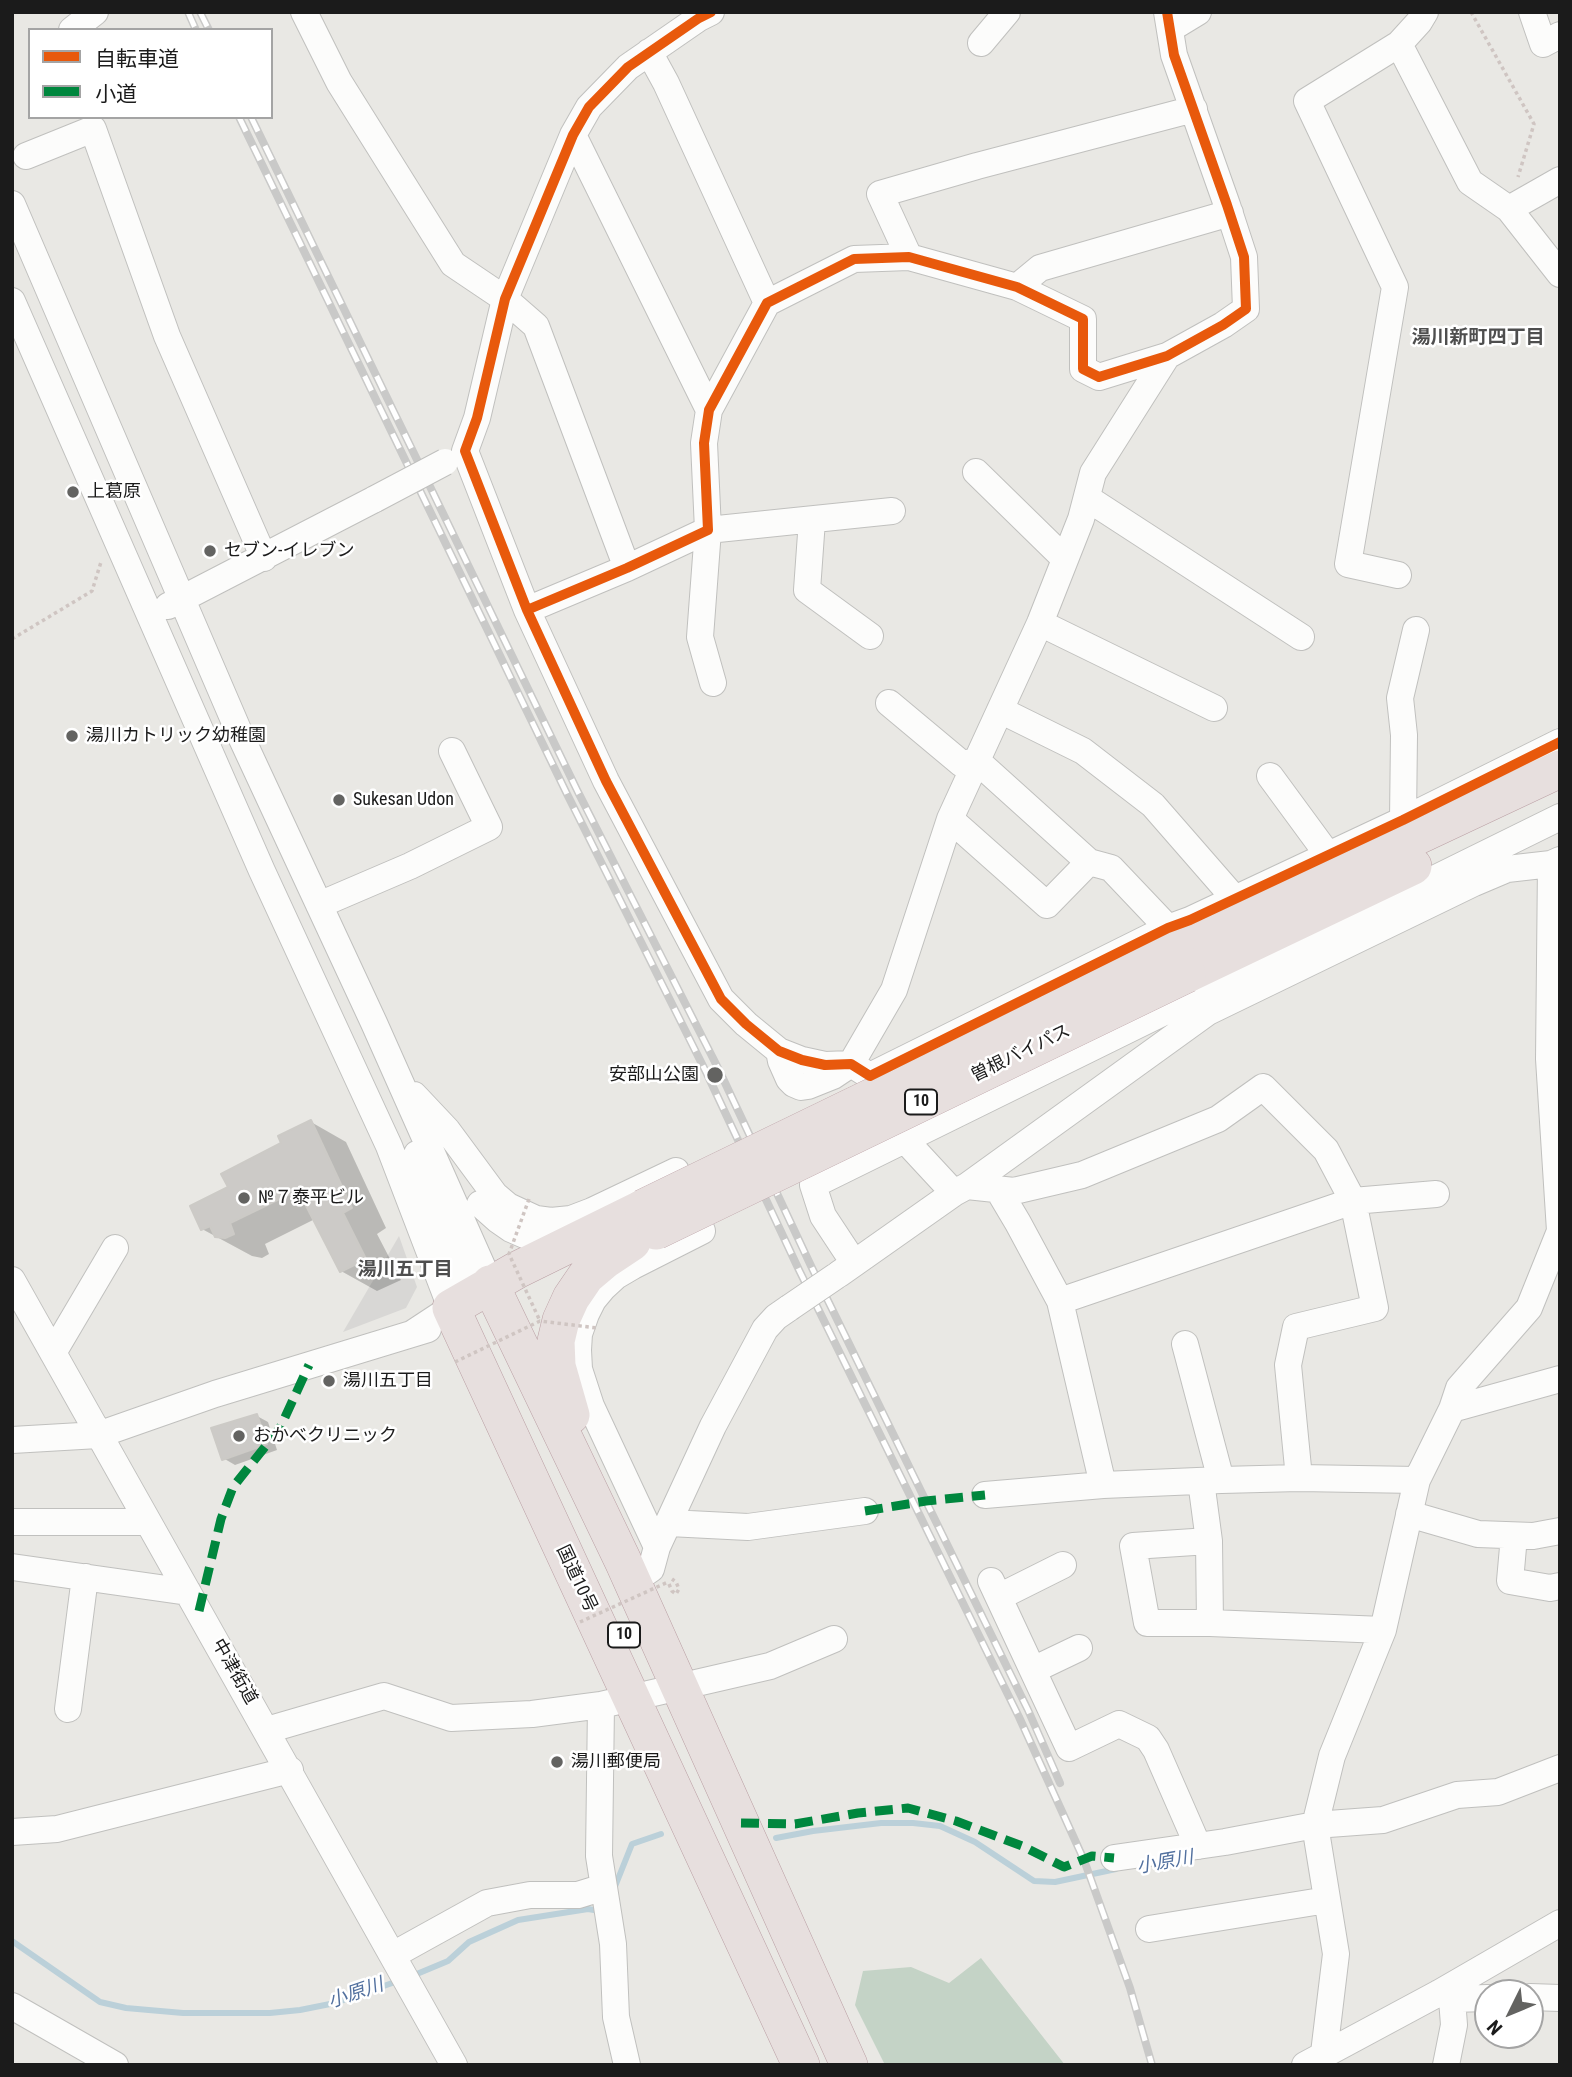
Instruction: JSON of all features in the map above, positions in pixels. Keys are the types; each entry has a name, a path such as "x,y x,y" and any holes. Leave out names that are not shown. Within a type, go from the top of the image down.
{"highway":[{"name":"曽根バイパス","path":"473,1304 586,1261 637,1225 1177,951 1560,769"},
{"name":"曽根バイパス","path":"1177,951 1560,796"},
{"path":"637,1225 605,1260 586,1276 571,1298 561,1320 556,1341 557,1366 564,1397 647,1576"},
{"name":"10","path":"473,1304 647,1576"},
{"name":"国道10号","path":"473,1304 491,1336 641,1697 801,2065"},
{"name":"国道10号","path":"647,1576 641,1697 849,2065"}],"street":[{"path":"75,28 95,12"},
{"path":"304,12 339,82 453,264 505,299 536,326 627,568"},
{"path":"981,43 1007,12"},
{"path":"713,683 700,637 708,530 704,443 709,410 767,303 854,259 909,257 1017,287 1083,319 1083,369 1099,377 1167,356 1246,309 1244,257 1174,55 1168,21 1198,12"},
{"path":"1398,575 1348,564 1395,287 1307,101 1399,44 1419,22 1424,12"},
{"path":"1532,12 1543,44 1560,34"},
{"path":"149,614 264,558 455,457 477,418 505,299 573,135 589,107 628,67 701,14"},
{"path":"1399,44 1470,182 1509,209 1560,274"},
{"path":"649,52 666,83 767,303"},
{"path":"909,257 880,194 1194,109"},
{"path":"26,156 97,123 167,336 264,558"},
{"path":"573,135 709,410"},
{"path":"1509,209 1560,180"},
{"path":"12,204 242,739 415,1115 473,1304"},
{"path":"1017,287 1040,268 1230,213"},
{"path":"12,301 262,872 389,1146 473,1304"},
{"path":"860,1070 894,990 950,819 1040,623 1081,519 1093,472 1167,356"},
{"path":"455,457 606,781 721,999 779,1051 802,1060 860,1070 1177,951 1235,899 1560,742"},
{"path":"975,472 1066,559"},
{"path":"1087,498 1301,637"},
{"path":"527,610 708,530 892,511"},
{"path":"812,520 807,590 870,636"},
{"path":"1040,623 1214,708"},
{"path":"1403,820 1404,735 1400,698 1416,630"},
{"path":"889,703 962,764 976,761"},
{"path":"1000,710 1083,751 1153,805 1235,899"},
{"path":"319,905 410,866 488,827 452,751"},
{"path":"976,761 1089,862 1111,868 1177,951"},
{"path":"1270,776 1328,855"},
{"path":"845,1270 813,1185 1560,817"},
{"path":"950,819 1047,905 1089,862"},
{"path":"647,1576 657,1547 713,1426 765,1329 789,1308 960,1190 1208,1012 1474,883 1507,869 1556,862 1549,1059 1560,1231 1529,1308 1459,1388 1452,1409 1417,1480 1382,1630 1332,1756 1315,1825 1336,1954 1314,2059"},
{"path":"394,1066 428,1191 473,1304"},
{"path":"394,1066 447,1130 495,1195 508,1206 536,1219 571,1219 676,1171 702,1231 633,1266 603,1288 586,1314 579,1334 578,1350 579,1369 591,1406 657,1547"},
{"path":"860,1070 904,1139 960,1190 1014,1191 1082,1175 1218,1119 1263,1087 1326,1150 1353,1201 1376,1308 1296,1327 1288,1365 1299,1478"},
{"path":"415,1115 479,1202 511,1229 540,1238 637,1225"},
{"path":"999,1191 1060,1301 1103,1485"},
{"path":"1060,1301 1353,1201 1436,1194"},
{"path":"53,1353 114,1248"},
{"name":"中津街道","path":"12,1280 454,2065"},
{"path":"12,1440 98,1435 215,1394 413,1333 473,1304"},
{"path":"1185,1344 1211,1481 1210,1623"},
{"path":"1452,1409 1560,1379"},
{"path":"985,1495 1103,1485 1211,1481 1299,1478 1417,1480"},
{"path":"669,1523 748,1527 865,1511"},
{"path":"1409,1514 1478,1534 1533,1536 1560,1531"},
{"path":"12,1522 148,1522"},
{"path":"1514,1536 1510,1581 1550,1588 1560,1586"},
{"path":"1209,1541 1133,1546 1147,1623 1382,1630"},
{"path":"1063,1566 995,1589 1069,1748 1119,1724 1148,1738 1156,1750 1198,1846"},
{"path":"12,1567 188,1592"},
{"path":"68,1709 85,1577"},
{"path":"267,1730 384,1696 451,1718 532,1714 641,1697 770,1666 834,1639"},
{"path":"1033,1670 1079,1648"},
{"path":"627,2065 616,2017 613,1944 599,1856 641,1697"},
{"path":"1114,1858 1315,1825 1382,1820 1457,1795 1498,1792 1560,1768"},
{"path":"12,1832 57,1829 290,1770"},
{"path":"396,1961 487,1903 530,1895 578,1895 604,1887"},
{"path":"1149,1929 1327,1900"},
{"path":"1314,2059 1445,1996 1560,1923"},
{"path":"1445,1996 1474,1997"},
{"path":"1445,1996 1454,2025 1446,2065"},
{"path":"12,2006 99,2061"}],"path":[{"path":"1471,12 1534,124 1509,209"},
{"path":"12,639 92,591 102,558"},
{"path":"529,1199 509,1254 540,1321"},
{"path":"455,1362 540,1321 597,1328"},
{"path":"580,1622 647,1576"}],"shaded area":[{"path":"399,1236 417,1287 406,1308 343,1332"}],"green space":[{"path":"981,1958 1065,2065 885,2065 855,2005 863,1971 911,1967 949,1983"}],"building":[{"name":"№７泰平ビル","path":"311,1120 352,1208 343,1213 366,1259 340,1272 298,1190 230,1223 234,1234 225,1238 215,1237 210,1226 201,1230 190,1206 228,1187 221,1174 281,1143 278,1136"},
{"name":"おかべクリニック","path":"257,1414 267,1444 222,1460 211,1428"}],"waterway":[{"name":"小原川","path":"776,1838 881,1823 913,1823 940,1826 975,1842 1034,1881 1055,1882 1116,1869"},
{"name":"小原川","path":"614,1889 632,1844 661,1834"},
{"name":"小原川","path":"412,1976 448,1961 469,1942 518,1920 594,1910 599,1905"},
{"name":"小原川","path":"12,1941 100,2002 126,2008 183,2013 270,2013 335,2003 398,1981"}],"railway":[{"path":"188,12 195,28"},
{"path":"200,12 208,28"},
{"path":"240,119 1019,1717 1084,1860 1130,1988 1152,2065"},
{"path":"252,119 577,790 719,1070 812,1268 1028,1710 1060,1783"}],"marked path":[{"path":"199,1611 221,1519 233,1487 280,1428 309,1365"},
{"path":"865,1511 985,1495"},
{"path":"741,1823 795,1824 908,1808 956,1821 1022,1846 1064,1867 1092,1856 1114,1858"}],"cycle path":[{"path":"711,12 628,67 589,107 573,135 505,299 477,418 465,451 527,610 606,781 721,999 746,1024 779,1051 825,1065 851,1064 870,1076 1168,928 1403,820 1560,742"},
{"path":"527,610 708,530 704,443 709,410 767,303 854,259 909,257 1017,287 1083,319 1083,369 1099,377 1167,356 1246,309 1244,257 1174,55 1167,12"}],"place":[{"name":"上葛原","path":"73,492"},
{"name":"セブン-イレブン","path":"210,551"},
{"name":"湯川カトリック幼稚園","path":"72,736"},
{"name":"Sukesan Udon","path":"339,800"},
{"name":"安部山公園","path":"715,1075"},
{"name":"№７泰平ビル","path":"244,1198"},
{"name":"湯川五丁目","path":"329,1381"},
{"name":"おかべクリニック","path":"239,1436"},
{"name":"湯川郵便局","path":"557,1762"}],"district":[{"name":"湯川新町四丁目","path":"1478,338"},
{"name":"湯川五丁目","path":"405,1270"}]}
